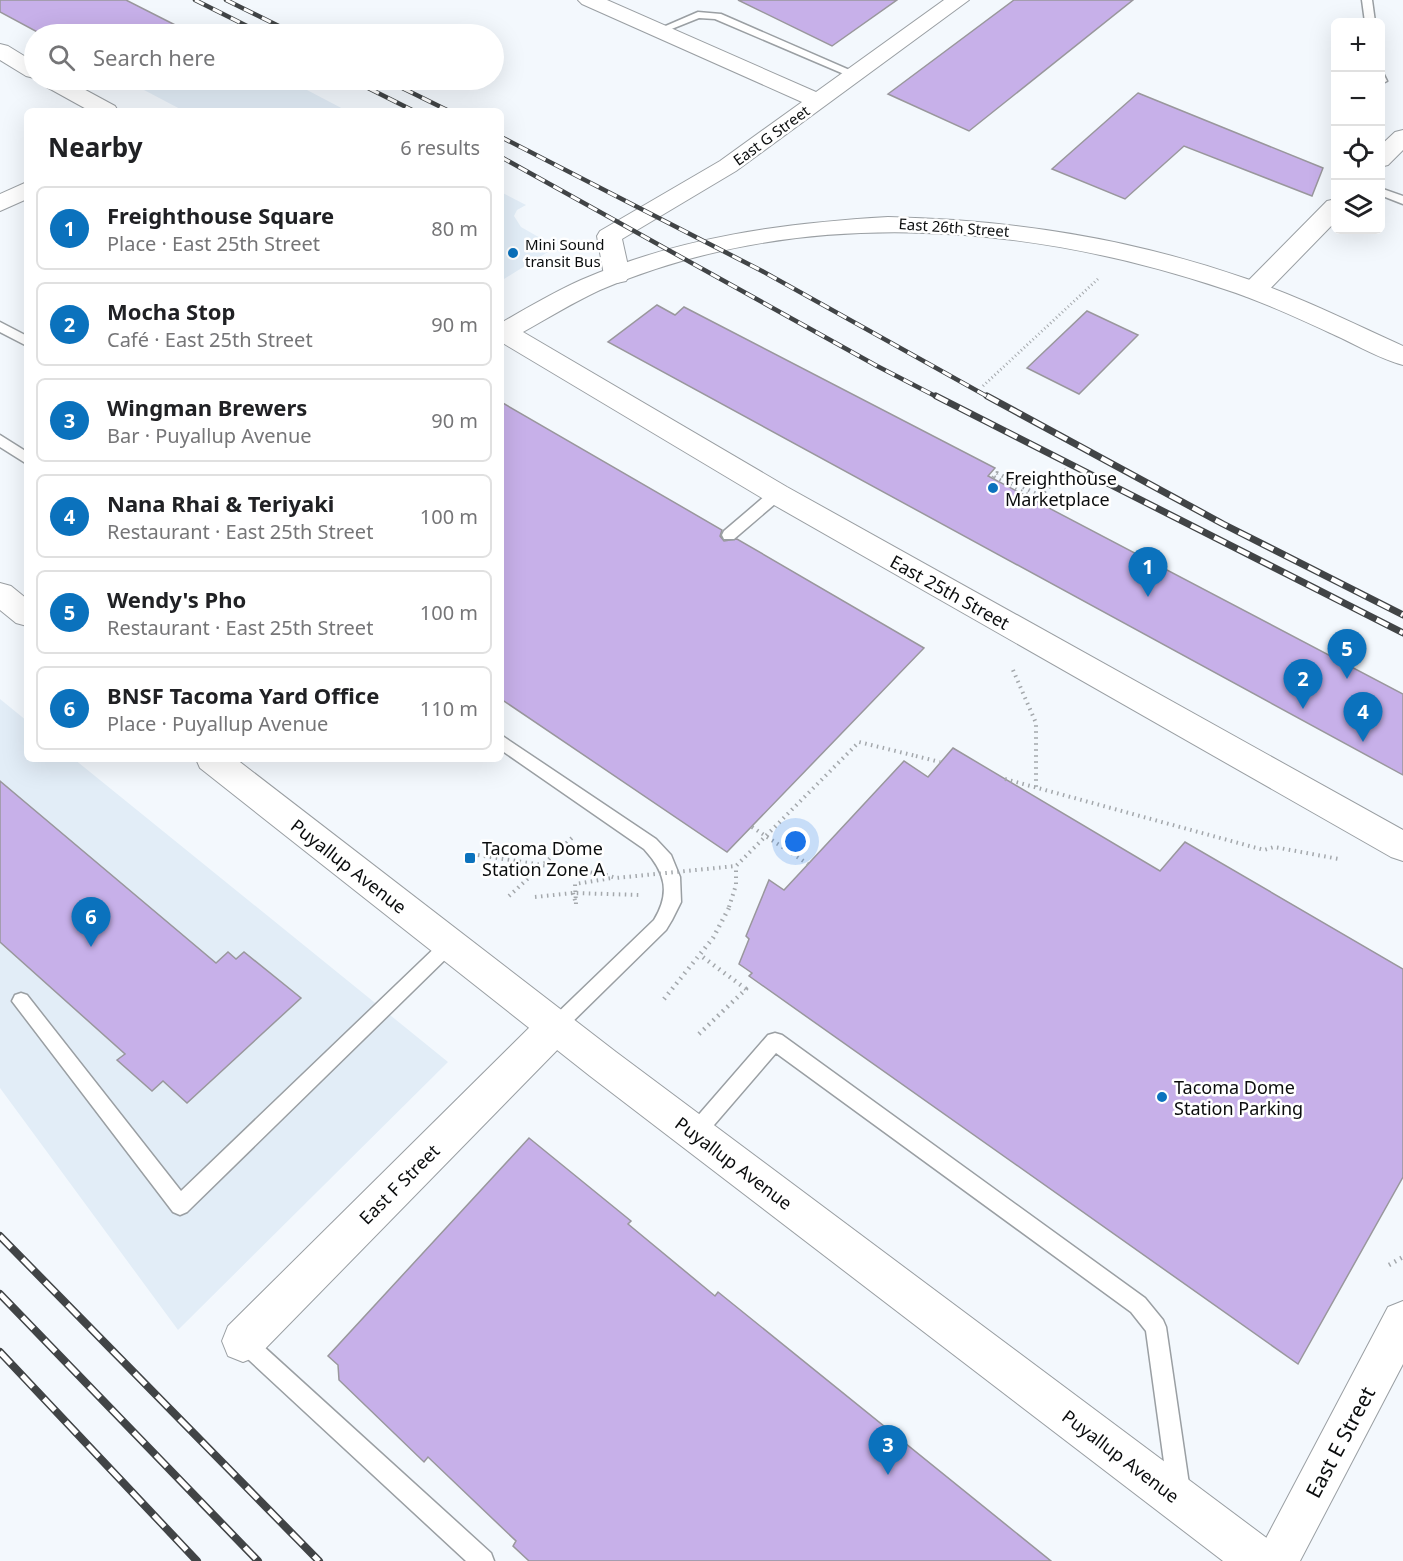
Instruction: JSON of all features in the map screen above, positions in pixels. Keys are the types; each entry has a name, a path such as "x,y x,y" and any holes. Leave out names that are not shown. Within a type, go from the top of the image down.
{"street":[{"path":"589,0 819,101"},
{"name":"East G Street","path":"617,275 609,236 728,166 958,0"},
{"path":"0,51 24,64"},
{"path":"69,90 102,108"},
{"path":"1385,155 1403,137"},
{"path":"0,204 24,191"},
{"path":"1254,290 1331,210"},
{"name":"East 26th Street","path":"504,331 592,284 665,257 738,239 800,228 909,223 961,225 1038,233 1114,248 1254,290 1403,356"},
{"name":"East 25th Street","path":"504,333 777,494 1403,847"},
{"path":"0,594 24,613"},
{"name":"Puyallup Avenue","path":"216,762 555,1027 1260,1561"},
{"name":"East F Street","path":"243,1341 555,1027"},
{"name":"East E Street","path":"1276,1561 1403,1322"}],"lane":[{"path":"1367,0 1369,18"},
{"path":"659,31 698,15 717,16 855,75"},
{"path":"1385,193 1403,200"},
{"path":"0,326 24,340"},
{"path":"0,440 24,457"},
{"path":"729,535 777,494"},
{"path":"504,743 650,844 665,860 672,878 672,902 660,925 555,1027"},
{"path":"21,1001 180,1205 450,944"},
{"path":"694,1133 775,1041 1138,1305 1156,1327 1180,1501"},
{"path":"243,1341 483,1561"}],"path":[{"path":"983,387 1107,270"},
{"path":"993,477 1037,499 1067,469"},
{"path":"1013,670 1036,723 1036,788"},
{"path":"573,893 576,904 574,884 736,866 859,742 940,762"},
{"path":"1005,780 1245,843 1264,850 1274,848 1339,859"},
{"path":"752,827 808,864"},
{"path":"509,896 573,837"},
{"path":"478,855 544,864 616,878"},
{"path":"664,999 719,932 738,881 736,866"},
{"path":"535,897 573,893 641,895"},
{"path":"699,1034 746,989 700,955"},
{"path":"1389,1265 1403,1257"}],"shaded area":[{"path":"144,90 307,90 341,108 178,108"},
{"path":"504,194 526,205 517,210 514,216 521,227 556,247 504,279"},
{"path":"0,699 24,719 24,762 78,762 448,1062 178,1330 0,1088"}],"building":[{"path":"0,0 126,0 173,24 24,25 0,12"},
{"path":"738,0 897,0 832,46"},
{"path":"1014,0 1133,0 969,131 888,94"},
{"path":"1138,93 1323,168 1312,196 1184,146 1125,199 1052,169"},
{"path":"657,305 675,315 684,307 995,468 988,476 1403,694 1403,775 608,342"},
{"path":"1087,311 1138,335 1079,394 1027,368"},
{"path":"504,404 722,530 720,536 724,541 737,539 924,648 727,852 504,701"},
{"name":"Tacoma Dome Station Parking","path":"953,748 1160,871 1185,842 1403,969 1403,1177 1298,1364 749,976 752,973 739,964 749,939 746,936 769,880 784,890 904,761 928,777"},
{"path":"0,781 216,963 228,952 236,959 244,952 301,998 187,1103 163,1081 152,1091 117,1060 125,1054 0,942"},
{"path":"529,1138 631,1221 628,1224 715,1296 718,1292 1051,1561 529,1561 513,1546 516,1541 428,1457 424,1462 339,1380 338,1365 328,1356"}],"railway":[{"path":"195,0 243,24"},
{"path":"226,0 275,24"},
{"path":"372,90 408,108"},
{"path":"406,90 443,108"},
{"path":"504,139 762,271 990,398"},
{"path":"504,159 877,366 939,398"},
{"path":"936,396 1403,633"},
{"path":"987,396 1223,524 1403,615"},
{"path":"0,1236 319,1561"},
{"path":"0,1294 258,1561"},
{"path":"0,1352 197,1561"}],"place":[{"name":"Mini Sound transit Bus","path":"513,253"},
{"name":"Freighthouse Marketplace","path":"993,488"},
{"name":"Freighthouse Square","path":"1148,597"},
{"name":"Wendy's Pho","path":"1347,679"},
{"name":"Mocha Stop","path":"1303,709"},
{"name":"Nana Rhai & Teriyaki","path":"1363,742"},
{"name":"Tacoma Dome Station Zone A","path":"470,858"},
{"name":"BNSF Tacoma Yard Office","path":"91,947"},
{"name":"Tacoma Dome Station Parking","path":"1162,1097"},
{"name":"Wingman Brewers","path":"888,1475"}]}
